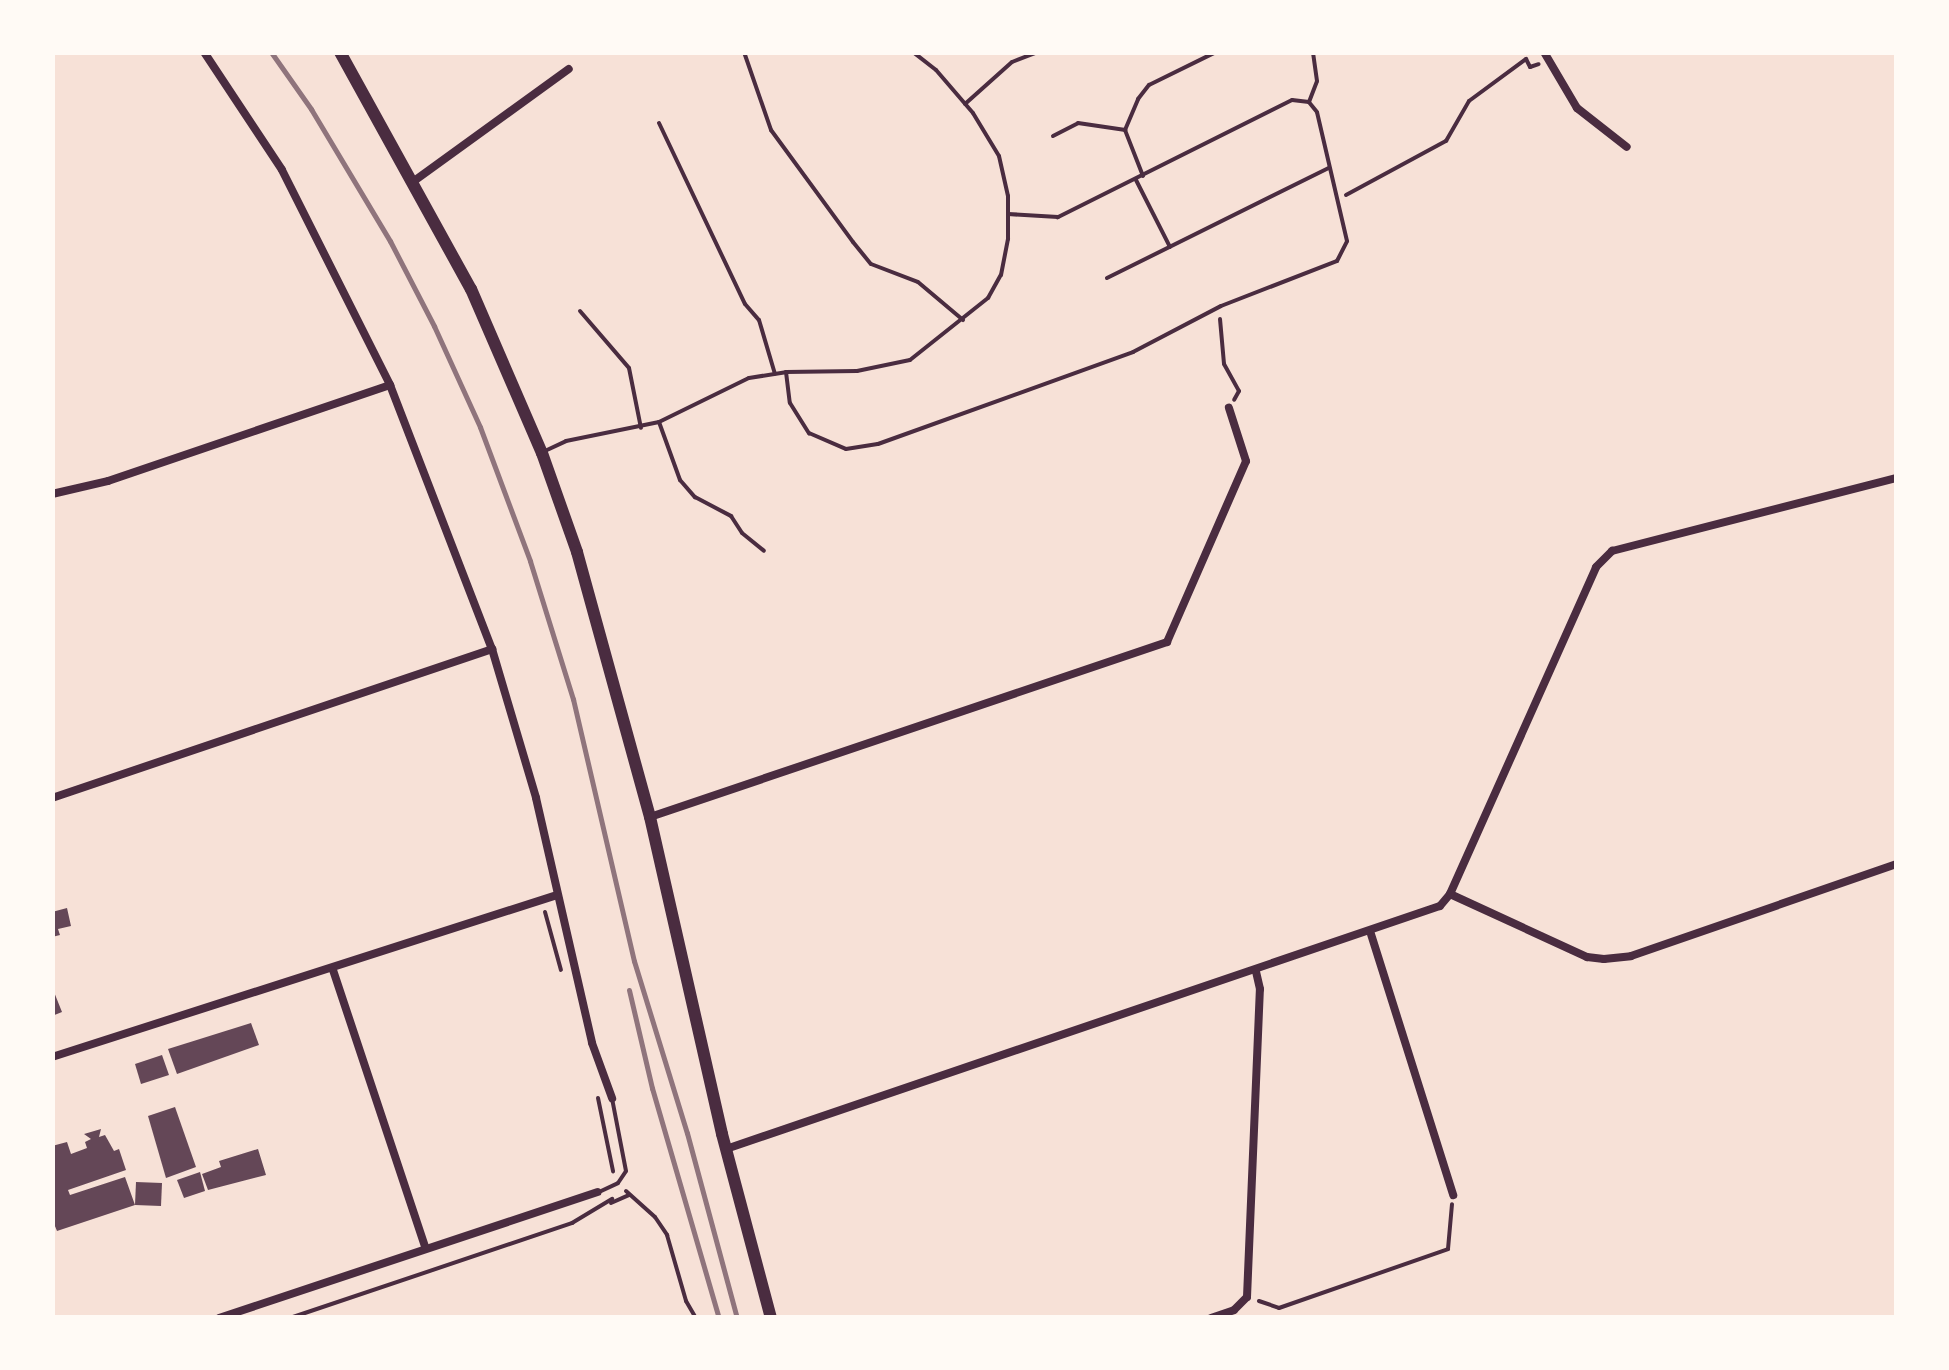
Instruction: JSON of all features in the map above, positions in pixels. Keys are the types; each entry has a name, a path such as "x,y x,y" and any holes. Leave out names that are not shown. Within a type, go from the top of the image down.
{"main road":[{"path":"340,52 471,289 542,452 603,635 650,818 726,1148 771,1318"}],"street":[{"path":"204,52 282,170 390,385 492,649 536,798 556,895 612,1098"},
{"path":"1546,56 1577,108 1628,147"},
{"path":"414,181 569,69"},
{"path":"52,494 108,481 390,385"},
{"path":"650,818 1167,642 1246,461 1229,408"},
{"path":"726,1148 1440,906 1450,894 1596,567 1612,550 1896,478"},
{"path":"52,798 492,649"},
{"path":"1450,894 1588,957 1604,959 1631,956 1896,864"},
{"path":"52,1057 333,970 556,895"},
{"path":"1370,931 1453,1194"},
{"path":"333,970 425,1248"},
{"path":"1211,1318 1234,1310 1247,1297 1260,989 1256,971"},
{"path":"219,1318 598,1192"}],"lane":[{"path":"744,52 771,130 853,242 871,264 918,282 963,320"},
{"path":"542,452 566,441 659,422 748,378 786,372 857,371 910,360 988,298 1001,275 1008,214 999,156 965,104 936,70 913,52"},
{"path":"965,104 1012,62 1038,52"},
{"path":"1143,176 1125,130 1149,85 1216,52"},
{"path":"1309,102 1317,81 1313,52"},
{"path":"786,372 790,403 798,421 828,444 846,449 894,438 961,411 1088,370 1221,306 1337,260 1346,241 1317,112 1309,102 1292,100 1058,217 1008,214"},
{"path":"659,123 745,304 759,320 774,374"},
{"path":"1053,136 1078,123 1125,130"},
{"path":"1107,278 1329,168"},
{"path":"1135,180 1170,247"},
{"path":"580,310 630,368 641,428"},
{"path":"659,422 680,480 695,497 731,516 742,534 764,551"},
{"path":"598,1192 616,1184 626,1170 612,1098"}],"path":[{"path":"1337,200 1446,141 1469,101 1526,59 1530,67 1546,56"},
{"path":"1221,306 1219,339 1224,364 1239,391 1229,408"},
{"path":"606,1086 596,1100 616,1184 611,1203"},
{"path":"616,1184 656,1217 667,1235 686,1301 696,1318"},
{"path":"1247,1297 1279,1308 1448,1249 1453,1194"},
{"path":"290,1318 572,1223 631,1195"}],"building":[{"path":"67,908 71,926 58,929 60,935 52,937 52,912"},
{"path":"52,987 62,1012 52,1016"},
{"path":"251,1023 259,1045 177,1074 168,1049"},
{"path":"162,1055 169,1075 141,1084 135,1064"},
{"path":"175,1107 196,1167 166,1178 148,1116"},
{"path":"101,1129 99,1137 105,1135 114,1151 119,1149 126,1170 68,1190 70,1195 125,1177 135,1205 57,1231 52,1219 52,1146 67,1142 71,1154 87,1148 85,1142 91,1139 84,1134"},
{"path":"258,1149 266,1175 208,1190 202,1174 221,1167 219,1161"},
{"path":"200,1172 205,1191 184,1198 177,1180"},
{"path":"136,1182 162,1183 161,1206 135,1205"}],"railway":[{"path":"271,52 311,109 390,241 434,326 480,427 530,561 573,699 634,961 687,1133 737,1318"},
{"path":"629,990 652,1088 719,1318"}]}
